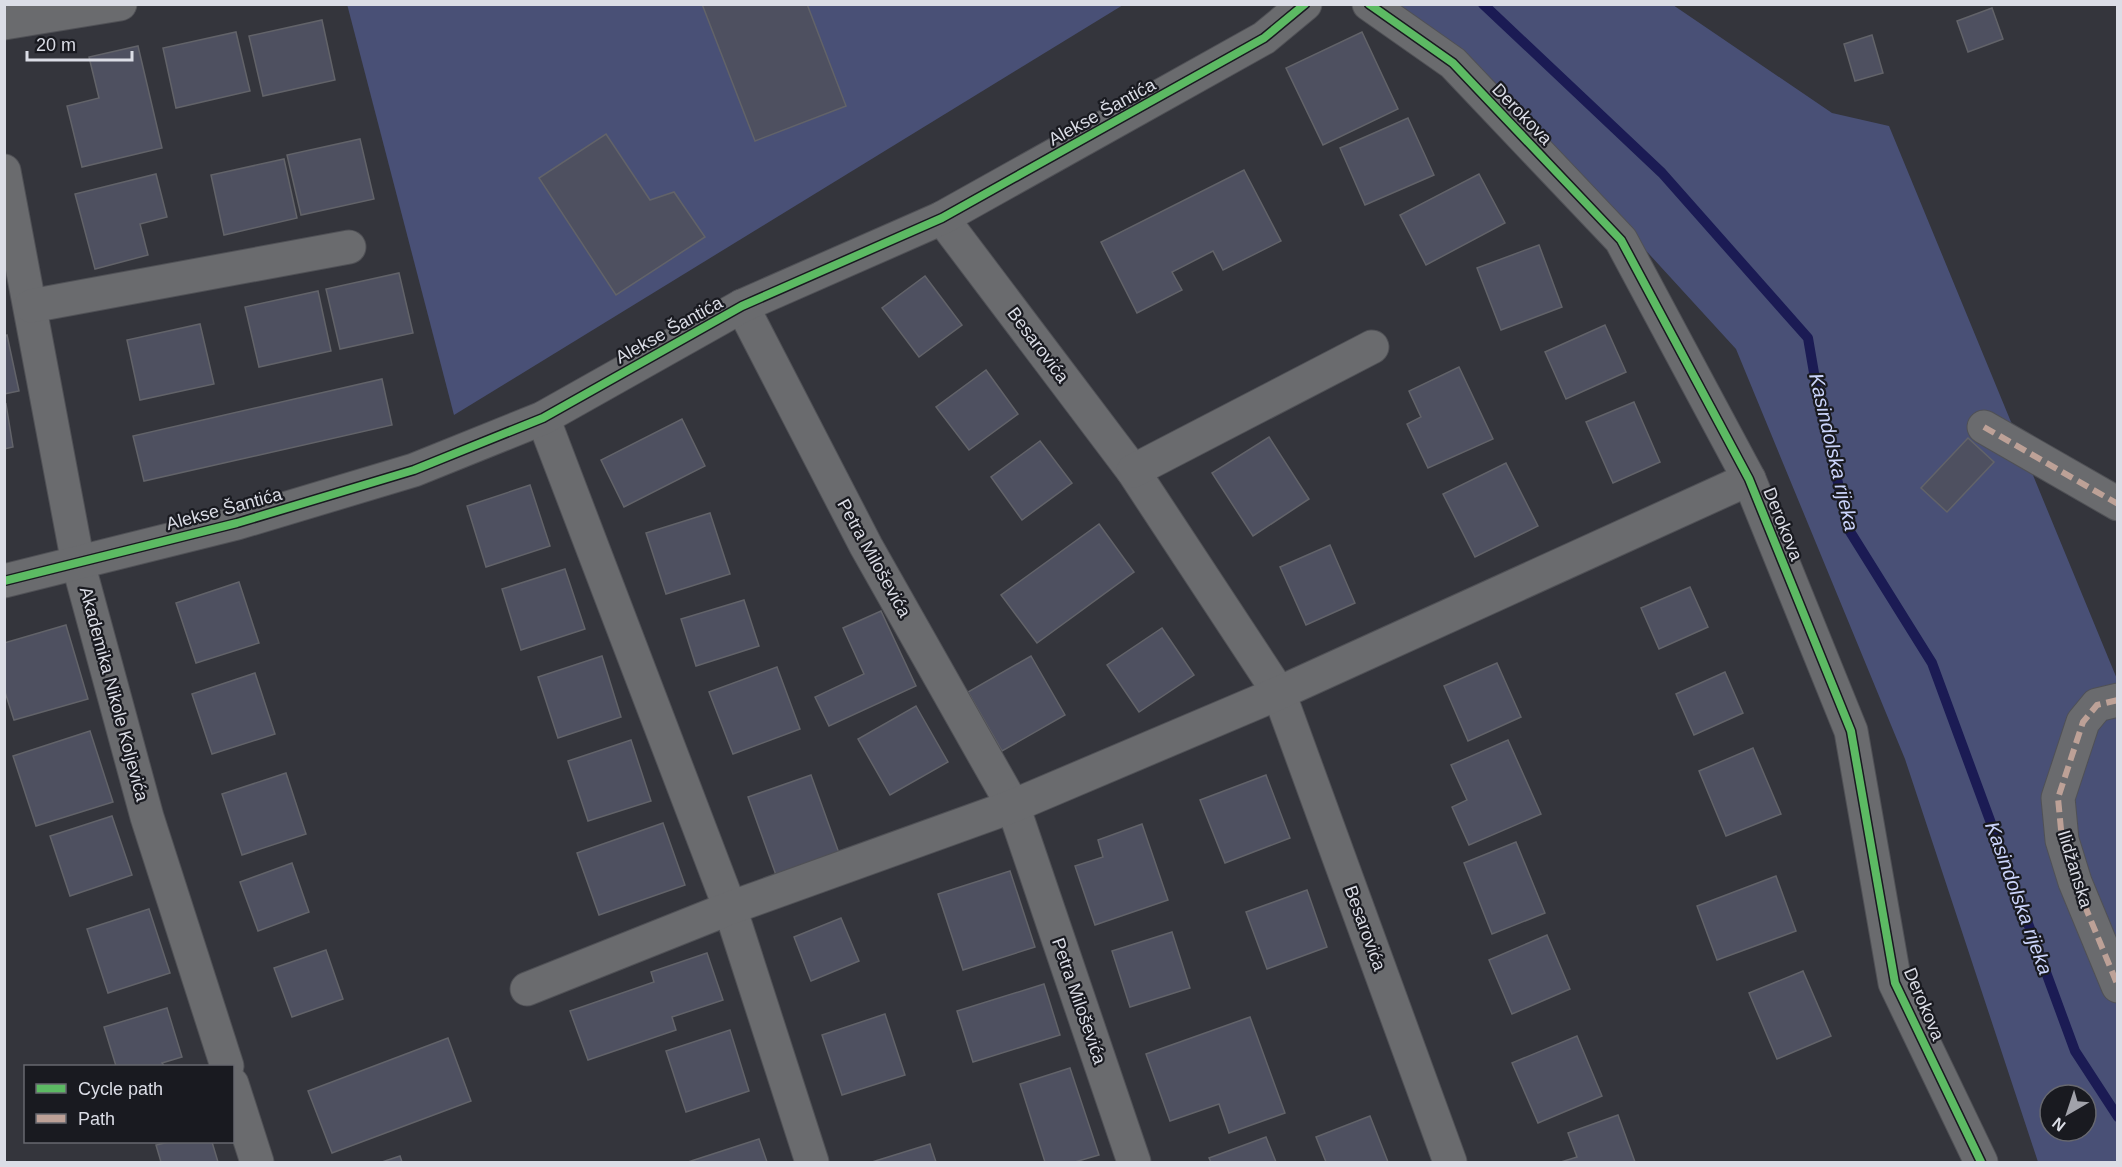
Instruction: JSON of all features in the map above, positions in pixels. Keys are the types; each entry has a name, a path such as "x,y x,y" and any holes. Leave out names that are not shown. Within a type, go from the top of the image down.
{"street":[{"path":"4,23 120,4"},
{"name":"Alekse Šantića","path":"4,581 237,523 414,470 543,418 742,306 942,218 1264,38 1305,4"},
{"name":"Derokova","path":"1369,4 1453,63 1621,240 1749,479 1851,731 1895,983 1981,1162"},
{"name":"Akademika Nikole Koljevića","path":"4,171 10,228 31,306 78,563 147,817 227,1065"},
{"name":"Besarovića","path":"942,218 1133,471 1279,693 1450,1162"},
{"path":"31,306 349,247"},
{"name":"Petra Miloševića","path":"742,306 867,546 1013,806 1134,1162"},
{"path":"1133,471 1372,347"},
{"path":"543,418 730,908 812,1162"},
{"path":"1984,427 2118,504"},
{"name":"Derokova","path":"1279,693 1749,479"},
{"path":"527,989 730,908 1013,806 1279,693"},
{"name":"Ilidžanska","path":"2118,700 2097,705 2083,722 2058,798 2062,840 2118,986"},
{"path":"234,1090 257,1162"}],"shaded area":[{"path":"347,4 1123,5 454,415"},
{"path":"1394,5 1673,5 1832,113 1889,126 2117,679 2117,1162 2038,1162 1905,759 1736,349 1466,54"}],"building":[{"path":"702,4 807,4 846,106 755,141"},
{"path":"1992,8 2003,39 1968,52 1957,21"},
{"path":"322,20 335,80 263,96 249,36"},
{"path":"236,32 250,91 176,108 163,48"},
{"path":"1362,32 1398,109 1323,145 1286,68"},
{"path":"1872,35 1883,73 1855,81 1844,44"},
{"path":"138,46 162,148 82,167 67,106 99,98 89,57"},
{"path":"1408,118 1434,175 1365,205 1340,148"},
{"path":"606,134 650,200 674,192 705,237 616,295 539,178"},
{"path":"360,139 374,199 301,215 287,155"},
{"path":"284,159 297,218 224,235 211,175"},
{"path":"1244,170 1281,241 1223,270 1213,251 1172,272 1182,290 1137,313 1101,242"},
{"path":"156,174 167,217 140,224 148,255 95,269 75,194"},
{"path":"1479,174 1505,223 1426,265 1400,215"},
{"path":"1539,245 1562,307 1501,330 1477,268"},
{"path":"399,273 413,333 340,349 326,289"},
{"path":"925,276 962,325 919,357 882,308"},
{"path":"318,291 331,351 259,367 245,307"},
{"path":"200,324 214,384 140,400 127,340"},
{"path":"1605,325 1626,372 1566,399 1545,352"},
{"path":"7,335 19,391 4,394 4,336"},
{"path":"1459,367 1493,439 1428,468 1407,424 1421,417 1409,391"},
{"path":"986,370 1018,414 969,450 936,407"},
{"path":"382,379 392,425 144,481 133,436"},
{"path":"1634,402 1660,462 1613,483 1586,422"},
{"path":"6,404 13,447 4,449 4,405"},
{"path":"682,419 705,466 624,507 601,460"},
{"path":"1269,437 1309,499 1253,536 1212,473"},
{"path":"1968,438 1994,462 1947,512 1921,488"},
{"path":"1040,441 1072,483 1022,520 991,477"},
{"path":"1506,463 1538,526 1475,557 1443,494"},
{"path":"530,485 550,546 486,567 467,506"},
{"path":"710,513 730,574 666,594 646,533"},
{"path":"1099,524 1134,572 1037,643 1001,595"},
{"path":"1330,545 1355,603 1306,625 1280,567"},
{"path":"565,569 585,629 521,650 502,589"},
{"path":"239,582 259,643 196,663 176,603"},
{"path":"1690,587 1708,627 1659,649 1641,608"},
{"path":"744,600 759,646 696,666 681,619"},
{"path":"881,611 916,686 829,726 815,697 864,674 843,628"},
{"path":"66,625 88,699 14,720 4,689 4,643"},
{"path":"1162,628 1194,675 1139,712 1107,665"},
{"path":"602,656 621,717 558,738 538,677"},
{"path":"1031,656 1065,715 1002,751 968,692"},
{"path":"1497,663 1521,717 1468,741 1444,686"},
{"path":"777,667 800,729 733,754 709,692"},
{"path":"1725,672 1743,713 1694,735 1676,694"},
{"path":"255,673 275,734 212,754 192,694"},
{"path":"916,706 948,762 890,795 858,739"},
{"path":"90,731 113,802 36,826 13,756"},
{"path":"631,740 651,801 588,821 568,761"},
{"path":"1508,740 1541,814 1469,845 1452,807 1467,800 1451,765"},
{"path":"1753,748 1781,814 1726,836 1699,771"},
{"path":"286,773 306,834 242,855 222,794"},
{"path":"811,775 839,853 776,875 748,797"},
{"path":"1266,775 1290,838 1225,863 1200,800"},
{"path":"112,816 132,875 70,896 50,836"},
{"path":"663,823 685,885 599,915 577,853"},
{"path":"1142,824 1168,900 1095,925 1075,866 1103,857 1098,840"},
{"path":"1516,842 1545,913 1492,934 1464,863"},
{"path":"292,863 309,912 258,931 240,882"},
{"path":"1010,871 1035,947 963,970 938,894"},
{"path":"1776,876 1796,931 1717,960 1697,906"},
{"path":"1307,890 1327,947 1267,969 1246,912"},
{"path":"149,909 170,973 108,993 87,929"},
{"path":"841,918 859,961 811,981 794,937"},
{"path":"1172,932 1190,988 1130,1007 1112,951"},
{"path":"1547,935 1570,989 1512,1014 1489,960"},
{"path":"326,950 343,999 292,1017 274,968"},
{"path":"707,953 723,1000 672,1017 676,1030 588,1060 570,1011 654,982 651,972"},
{"path":"1803,971 1831,1036 1777,1059 1749,993"},
{"path":"1044,984 1060,1035 973,1062 957,1011"},
{"path":"167,1008 182,1057 162,1063 163,1065 116,1065 104,1027"},
{"path":"885,1014 905,1075 842,1095 822,1035"},
{"path":"1250,1017 1285,1113 1229,1133 1219,1104 1170,1121 1146,1054"},
{"path":"730,1030 749,1091 686,1112 666,1051"},
{"path":"1577,1036 1602,1096 1538,1123 1512,1063"},
{"path":"448,1038 471,1101 332,1153 308,1091"},
{"path":"1070,1068 1099,1155 1075,1162 1045,1162 1020,1084"},
{"path":"1618,1115 1635,1162 1561,1162 1577,1157 1568,1133"},
{"path":"1370,1116 1388,1162 1326,1162 1316,1137"},
{"path":"1266,1137 1276,1162 1211,1162 1209,1158"},
{"path":"759,1139 767,1162 688,1162"},
{"path":"212,1143 218,1162 161,1162 156,1145"},
{"path":"930,1144 936,1162 872,1162"},
{"path":"400,1156 402,1162 382,1162"}],"waterway":[{"name":"Kasindolska rijeka","path":"1483,4 1662,173 1808,338 1819,402 1849,530 1932,663 2075,1051 2118,1117"}],"marked path":[{"path":"1984,427 2118,504"},
{"path":"2118,700 2097,705 2083,722 2058,798 2062,840 2075,882 2118,986"}],"cycle path":[{"path":"4,581 237,523 414,470 543,418 742,306 942,218 1264,38 1305,4"},
{"path":"1369,4 1453,63 1621,240 1749,479 1851,731 1895,983 1981,1162"}]}
